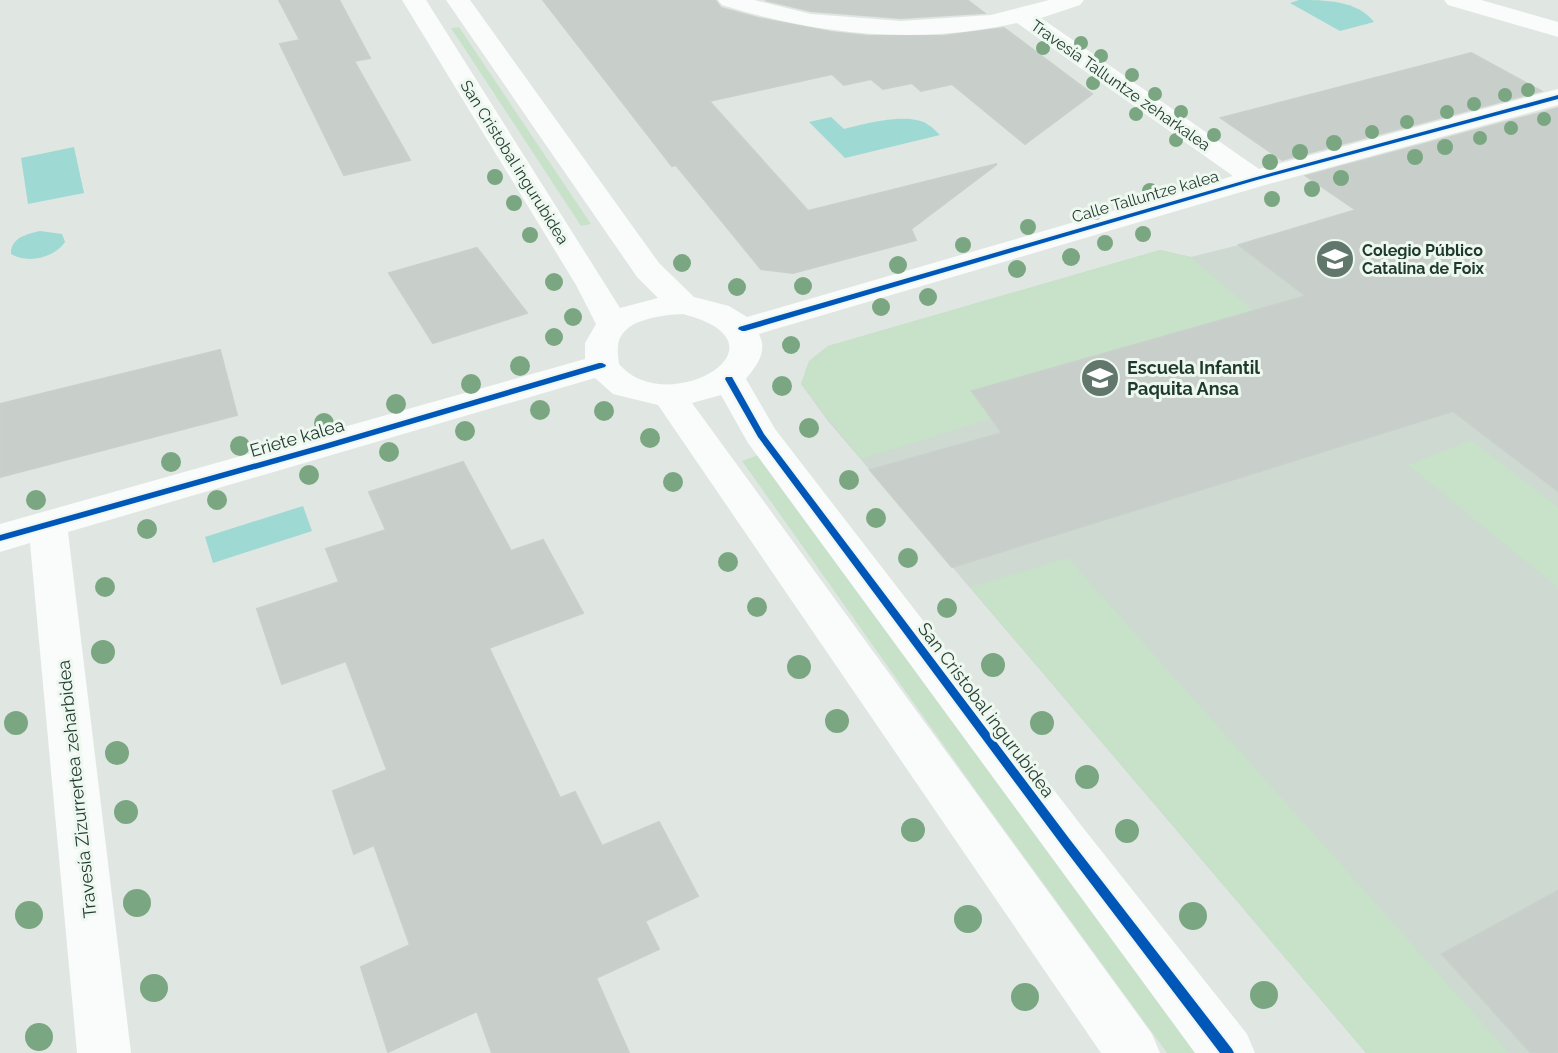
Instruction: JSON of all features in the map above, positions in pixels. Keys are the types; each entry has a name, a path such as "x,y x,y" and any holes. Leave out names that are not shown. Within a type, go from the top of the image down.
{"street":[{"name":"San Cristobal ingurubidea","path":"414,0 593,285 613,325"},
{"path":"458,0 648,270 683,304"},
{"path":"730,0 776,14 862,25 959,24 1022,16 1072,0"},
{"path":"1456,0 1558,30"},
{"name":"Travesía Talluntze zeharkalea","path":"1022,16 1255,179"},
{"name":"Calle Talluntze kalea","path":"742,328 1255,179 1558,97"},
{"path":"683,304 719,312 742,328 749,345 746,360 729,379 701,392 669,396 639,392 617,382 602,365 602,340 613,325 634,313 659,306 683,304"},
{"name":"Eriete kalea","path":"0,538 602,365"},
{"name":"San Cristobal ingurubidea","path":"729,379 761,435 1067,844 1228,1053"},
{"path":"669,396 1133,1053"},
{"name":"Travesía Zizurrertea zeharbidea","path":"48,526 104,1053"}],"shaded area":[{"path":"1558,133 1558,1053 1366,1053 828,421 801,384 809,361 828,346 1160,250 1191,257 1239,245 1519,161"}],"green space":[{"path":"459,27 591,224 581,226 451,28"},
{"path":"1160,250 1191,257 1293,345 1269,353 1229,318 972,391 991,419 861,459 801,384 809,361 828,346"},
{"path":"1471,440 1558,507 1558,588 1408,465"},
{"path":"758,455 1199,1053 1167,1053 979,795 742,461"},
{"path":"1068,558 1509,1053 1366,1053 970,587"}],"water":[{"path":"1299,0 1349,5 1359,9 1374,22 1340,31 1290,3"},
{"path":"831,117 844,129 886,120 909,119 929,125 940,135 845,158 809,122"},
{"path":"74,147 84,193 28,204 21,158"},
{"path":"40,231 62,234 65,242 54,252 40,258 25,259 11,254 16,240"},
{"path":"303,506 312,531 213,563 205,537"}],"building":[{"path":"279,0 339,0 370,58 354,61 410,160 344,175 280,44 300,40"},
{"path":"543,0 715,0 721,8 758,18 868,36 943,36 1004,28 1092,94 1025,144 952,84 921,91 912,83 883,89 871,79 844,85 832,74 709,101 808,211 997,164 911,229 916,240 793,273 761,269 676,165 672,166"},
{"path":"765,0 967,0 984,13 901,18 811,11"},
{"path":"1471,53 1541,91 1282,160 1221,118"},
{"path":"1558,108 1558,491 1453,411 952,567 870,470 1002,433 972,391 1306,296 1239,245 1356,210 1306,176"},
{"path":"477,248 527,313 433,343 389,273"},
{"path":"220,350 237,415 0,477 0,404"},
{"path":"463,462 511,551 543,540 583,613 489,648 560,798 575,792 602,846 659,822 698,896 645,921 659,949 596,978 629,1053 492,1053 477,1011 388,1052 361,967 410,945 374,845 354,854 333,791 387,770 346,661 282,684 257,609 339,582 326,549 386,530 369,492"},
{"path":"1558,891 1558,1053 1531,1053 1442,954"}],"cycle path":[{"path":"742,329 1255,179 1558,97"},
{"path":"0,538 602,365"},
{"path":"729,379 761,435 1067,844 1228,1053"}],"place":[{"name":"Colegio Público Catalina de Foix","path":"1335,259"},
{"name":"Escuela Infantil Paquita Ansa","path":"1100,378"}]}
